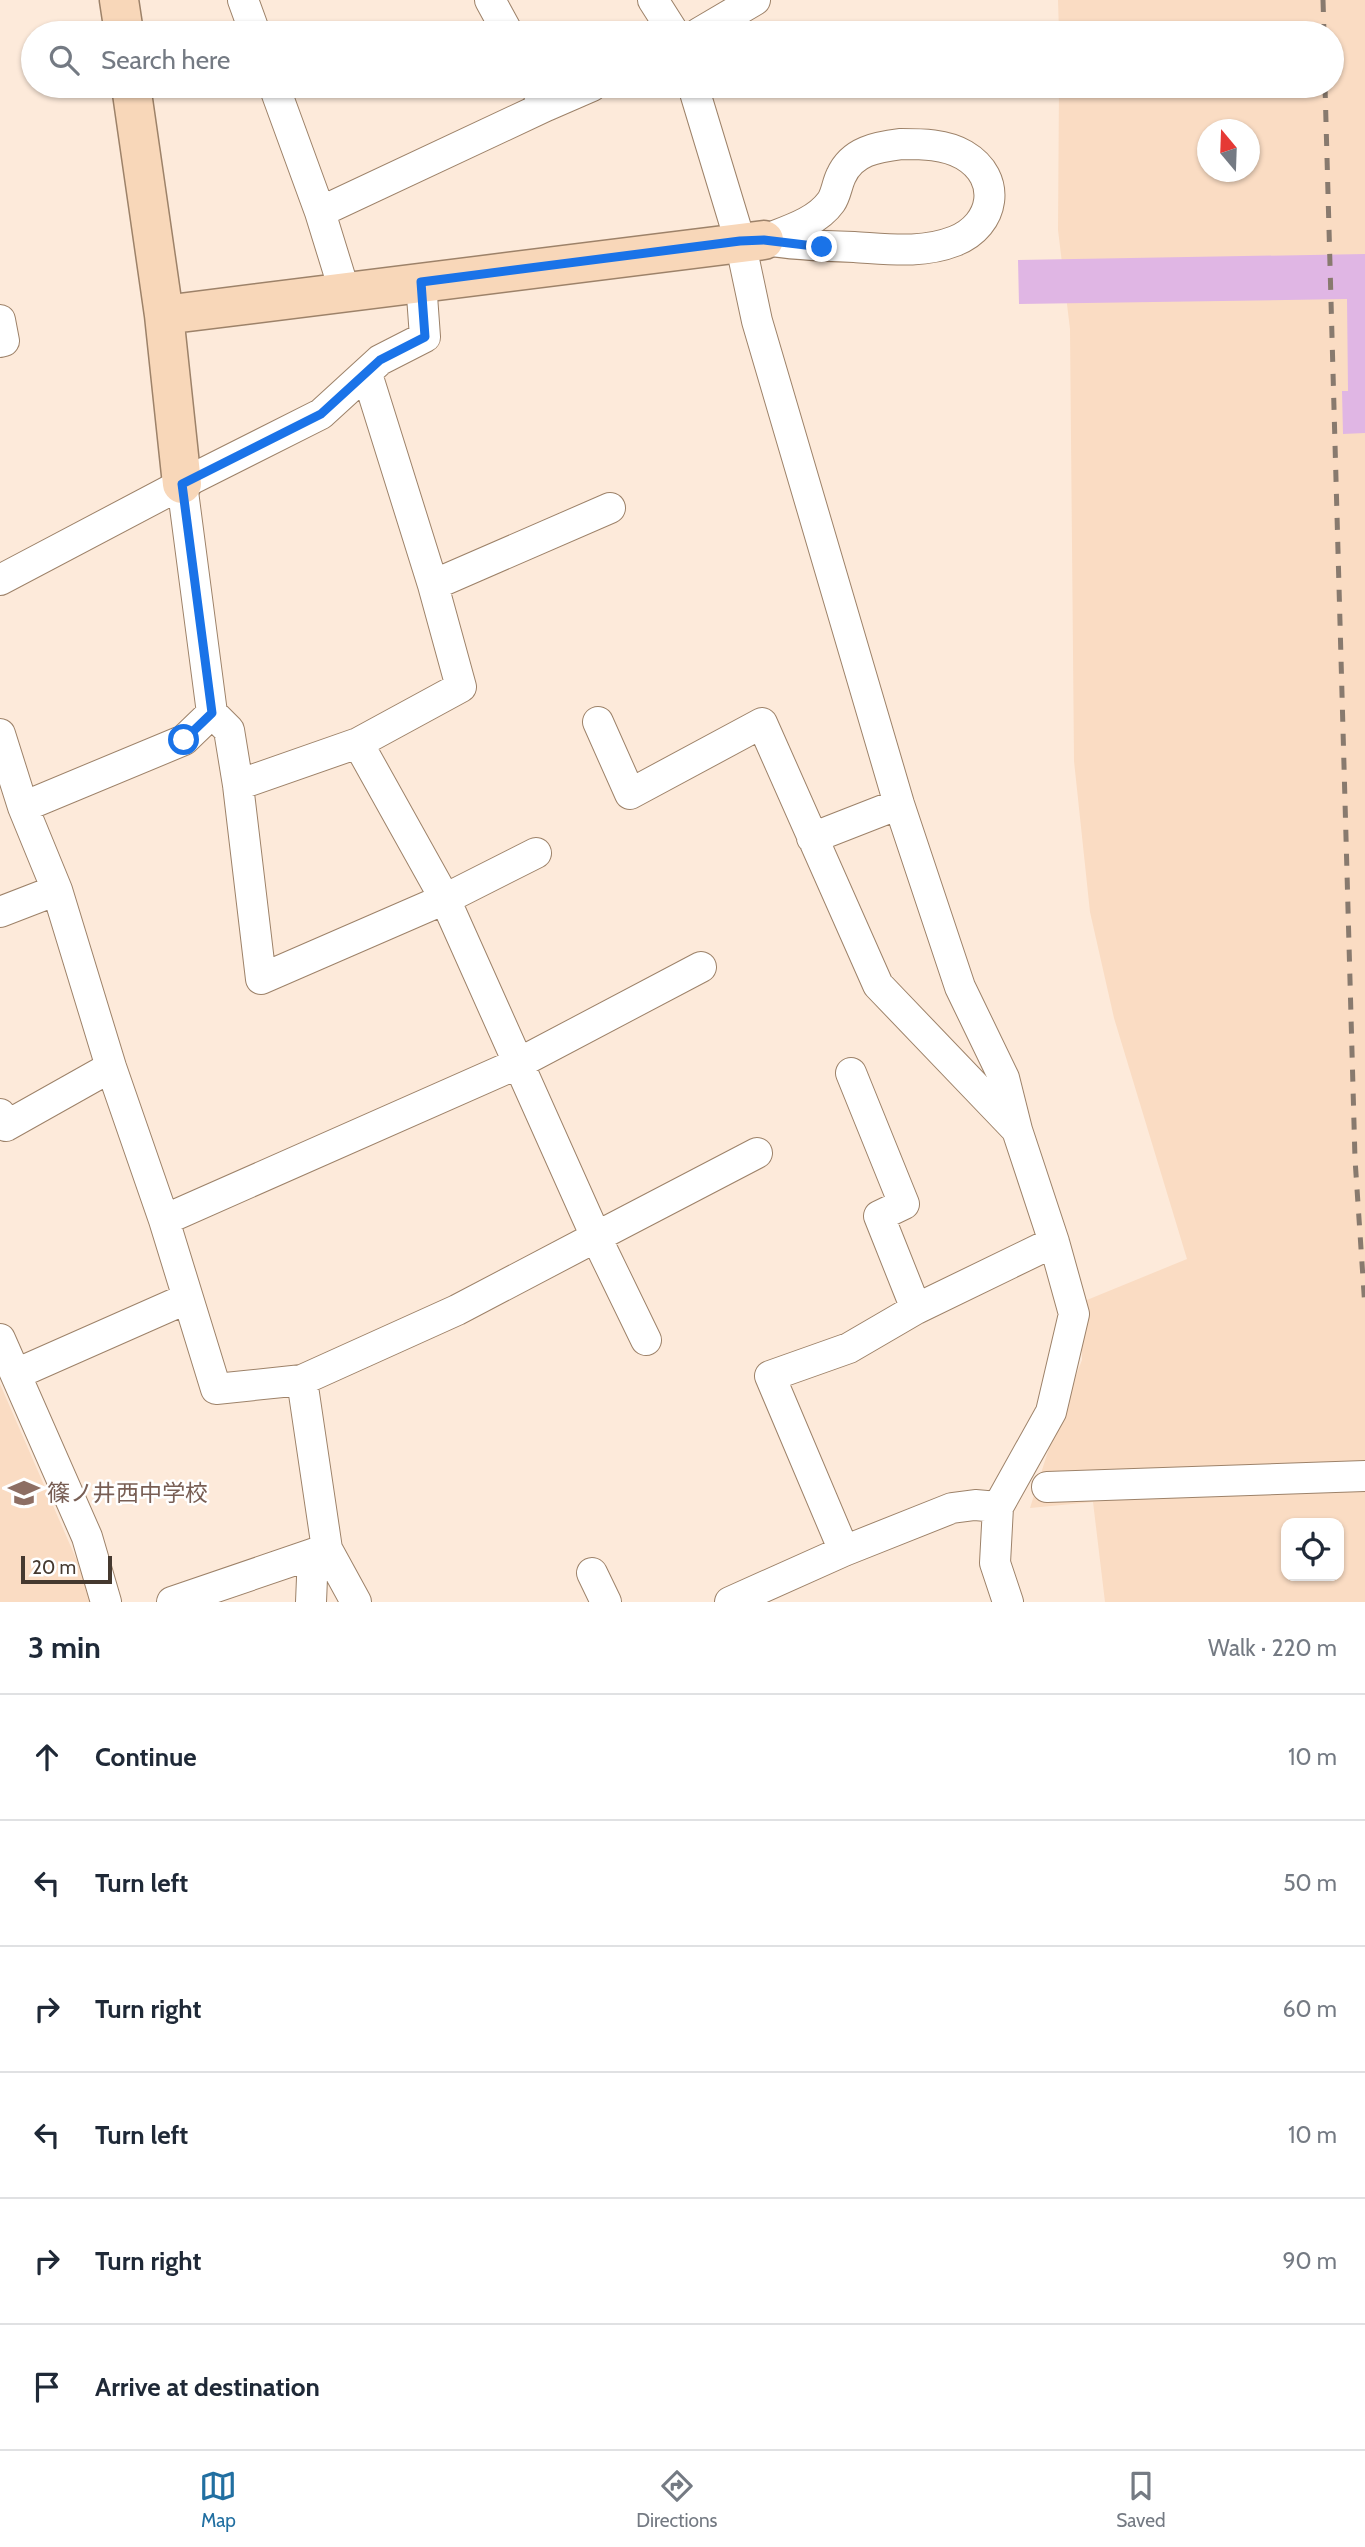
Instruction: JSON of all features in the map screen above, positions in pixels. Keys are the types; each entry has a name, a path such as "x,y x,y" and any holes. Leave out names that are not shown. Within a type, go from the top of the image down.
{"street":[{"path":"119,0 122,21"},
{"path":"243,0 251,21"},
{"path":"491,0 502,21"},
{"path":"653,0 666,21"},
{"path":"719,21 755,0"},
{"path":"133,98 164,316 182,484 212,713 229,730 239,785 261,979 445,899 536,853"},
{"path":"278,98 320,212 345,293"},
{"path":"320,212 537,98"},
{"path":"698,98 752,241 757,321 899,804 960,987 1004,1078 1017,1130 1054,1242 1074,1314 1051,1412 998,1507 995,1563 1008,1602"},
{"path":"164,316 752,241 806,223 832,201 841,175 849,163 856,156 882,146 920,144 950,149 972,160 984,175 989,194 988,211 980,224 965,236 918,250 822,247 752,241"},
{"path":"832,201 844,234 854,247"},
{"path":"0,580 321,414 380,360 425,337 421,282"},
{"path":"0,320 4,341 0,342"},
{"path":"239,785 358,743 461,687 433,585 367,374"},
{"path":"433,585 610,508"},
{"path":"23,807 184,740 212,713"},
{"path":"598,722 630,794 762,723 878,985 1017,1130"},
{"path":"0,734 23,807 57,890 111,1067 164,1220 216,1389 302,1380 457,1310 757,1153"},
{"path":"358,743 445,899 596,1237 646,1340"},
{"path":"813,838 899,804"},
{"path":"0,912 57,890"},
{"path":"164,1220 519,1063 701,967"},
{"path":"0,1114 6,1126 111,1067"},
{"path":"851,1073 904,1204 879,1216 916,1309"},
{"path":"844,1551 770,1376 849,1348 916,1309 1054,1242"},
{"path":"16,1374 188,1298"},
{"path":"0,1339 87,1537 107,1602"},
{"path":"302,1380 320,1552 312,1602"},
{"path":"1198,1463 1365,1460"},
{"path":"1047,1487 1365,1476"},
{"path":"730,1602 844,1551 952,1508 975,1505 998,1507"},
{"path":"172,1602 320,1552"},
{"path":"320,1552 356,1602"},
{"path":"592,1573 606,1602"}],"shaded area":[{"path":"1058,0 1365,0 1365,1602 1105,1602 1093,1502 1030,1508 1056,1426 1082,1360 1082,1302 1187,1259 1114,1018 1090,912 1074,761 1070,329 1058,230 1059,98 1344,98 1344,21 1059,21"},
{"name":"篠ノ井西中学校","path":"0,1384 95,1602 0,1602"}],"building":[{"path":"1365,254 1365,433 1343,434 1342,391 1348,391 1347,299 1019,304 1018,260"}],"railway":[{"path":"1323,0 1324,21"},
{"path":"1325,98 1355,1159 1365,1308"}],"place":[{"name":"篠ノ井西中学校","path":"24,1493"}],"route":[{"path":"184,740 212,713 182,484 321,414 380,360 425,337 421,282 740,241 764,240 822,247"}]}
